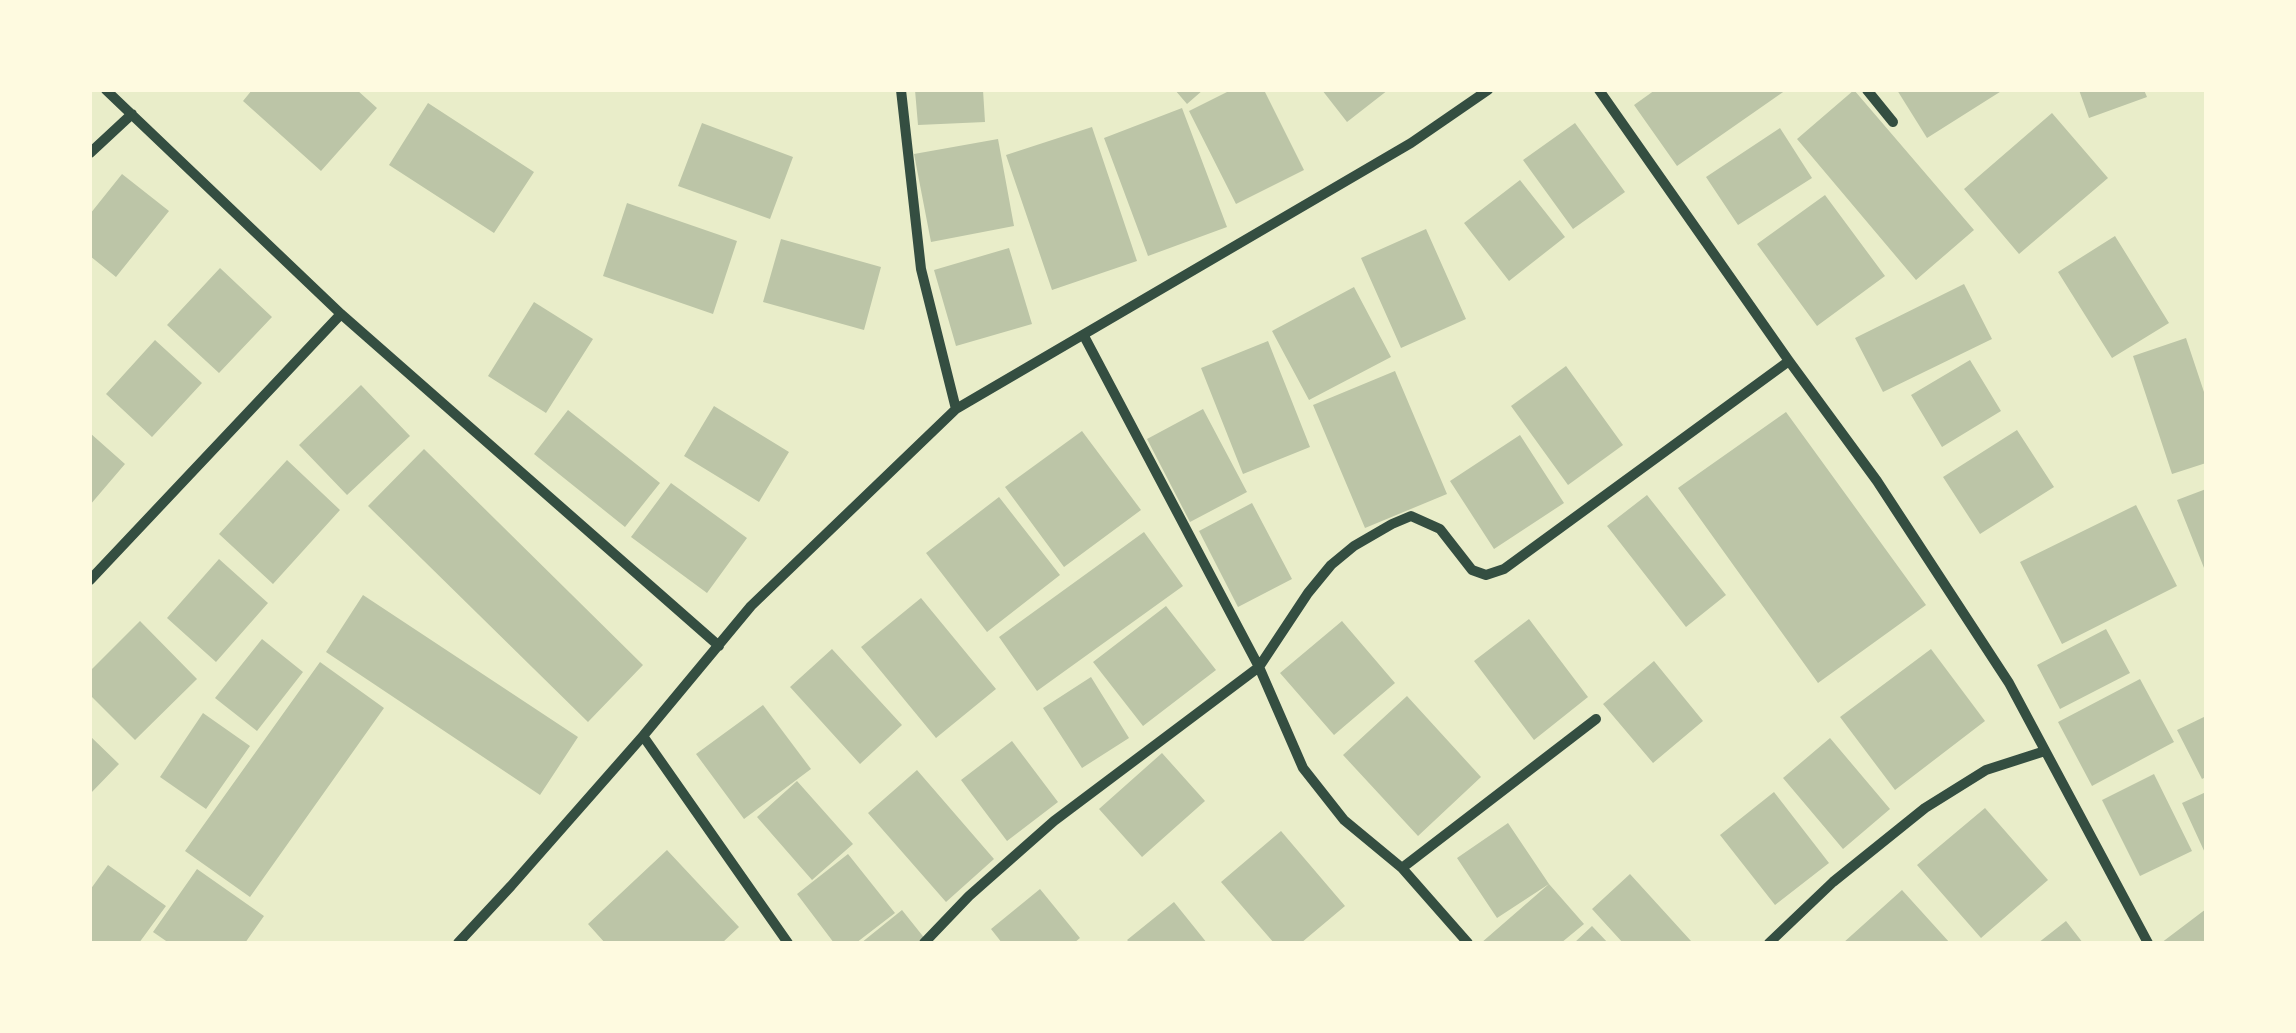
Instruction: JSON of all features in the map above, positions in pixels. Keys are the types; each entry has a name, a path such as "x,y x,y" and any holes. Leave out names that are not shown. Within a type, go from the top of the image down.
{"street":[{"path":"106,90 341,314 719,646"},
{"path":"901,90 922,269 956,410"},
{"path":"458,943 643,736 751,606 956,410 1411,143 1471,94 1488,90"},
{"path":"1599,90 1877,481 2008,683 2148,943"},
{"path":"1867,90 1893,122"},
{"path":"90,153 132,114"},
{"path":"90,580 341,314"},
{"path":"1084,336 1259,667 1303,768 1344,820 1402,868 1468,943"},
{"path":"924,943 969,896 1054,822 1259,667 1331,565 1372,535 1412,516 1440,529 1472,570 1486,574 1504,569 1789,361"},
{"path":"1402,868 1596,720"},
{"path":"643,736 788,943"},
{"path":"1769,943 1834,882 1924,808 1986,770 2045,751"}],"building":[{"path":"252,90 357,90 377,108 321,171 243,101"},
{"path":"915,90 983,90 985,122 918,125"},
{"path":"1175,90 1203,90 1187,104"},
{"path":"1231,90 1264,90 1304,170 1236,204 1189,111"},
{"path":"1322,90 1388,90 1347,122"},
{"path":"1655,90 1786,90 1677,166 1634,105"},
{"path":"1854,90 1974,230 1916,280 1797,139"},
{"path":"1897,90 2003,90 1927,138"},
{"path":"2079,90 2144,90 2147,97 2089,118"},
{"path":"428,103 534,172 494,233 389,165"},
{"path":"1182,108 1227,227 1148,256 1104,138"},
{"path":"2052,113 2108,178 2019,254 1964,189"},
{"path":"702,123 793,157 770,219 678,186"},
{"path":"1575,123 1625,192 1573,229 1523,160"},
{"path":"1092,127 1137,261 1052,290 1006,155"},
{"path":"1780,128 1812,178 1738,225 1706,177"},
{"path":"998,139 1014,226 931,242 914,154"},
{"path":"122,174 169,211 116,277 90,256 90,214"},
{"path":"1520,180 1565,237 1509,281 1464,223"},
{"path":"1825,195 1885,276 1817,326 1757,244"},
{"path":"627,203 737,241 713,314 603,276"},
{"path":"1426,229 1466,319 1401,348 1361,258"},
{"path":"2115,236 2169,323 2112,358 2058,272"},
{"path":"781,239 881,267 864,330 763,302"},
{"path":"1009,248 1032,324 956,346 934,270"},
{"path":"220,268 272,317 219,373 167,325"},
{"path":"1964,284 1992,339 1883,392 1855,338"},
{"path":"1354,287 1391,357 1309,400 1272,331"},
{"path":"534,302 593,339 546,413 488,376"},
{"path":"2186,338 2206,398 2206,463 2172,474 2133,356"},
{"path":"155,340 202,383 152,437 106,394"},
{"path":"1268,341 1310,447 1243,474 1201,368"},
{"path":"1970,360 2001,411 1942,447 1911,395"},
{"path":"1566,366 1623,445 1568,485 1511,406"},
{"path":"1395,371 1447,494 1365,528 1313,405"},
{"path":"361,385 410,436 347,495 299,445"},
{"path":"714,406 789,452 759,502 684,456"},
{"path":"1203,409 1247,492 1190,522 1147,439"},
{"path":"568,410 660,483 625,527 534,454"},
{"path":"1786,412 1926,605 1818,683 1678,488"},
{"path":"2017,430 2054,487 1980,534 1943,477"},
{"path":"1082,431 1141,510 1064,567 1005,487"},
{"path":"90,433 125,464 90,505"},
{"path":"1520,435 1564,503 1494,549 1450,481"},
{"path":"424,449 643,665 588,722 368,506"},
{"path":"287,460 340,510 273,584 219,534"},
{"path":"671,483 747,538 707,593 631,537"},
{"path":"2206,489 2206,573 2177,500"},
{"path":"1647,495 1726,595 1686,627 1607,526"},
{"path":"999,497 1060,575 987,632 926,553"},
{"path":"1252,503 1292,579 1238,607 1199,531"},
{"path":"2136,505 2177,586 2062,644 2020,562"},
{"path":"1144,532 1183,586 1037,691 999,637"},
{"path":"219,559 268,603 216,662 167,618"},
{"path":"363,595 578,737 540,795 326,652"},
{"path":"921,598 996,689 936,738 861,647"},
{"path":"1166,606 1216,670 1143,726 1093,662"},
{"path":"1529,619 1588,697 1534,740 1474,661"},
{"path":"140,621 197,679 135,740 90,695 90,671"},
{"path":"1342,621 1395,683 1334,735 1280,673"},
{"path":"2106,629 2130,673 2060,709 2037,665"},
{"path":"262,639 303,672 257,731 215,698"},
{"path":"832,649 902,725 860,764 790,687"},
{"path":"1931,649 1985,721 1895,790 1840,717"},
{"path":"1654,661 1703,721 1653,763 1603,704"},
{"path":"320,662 384,708 250,897 185,851"},
{"path":"1091,677 1129,738 1082,768 1043,708"},
{"path":"2140,679 2174,742 2092,786 2058,722"},
{"path":"1407,696 1481,777 1418,836 1343,755"},
{"path":"763,705 811,769 744,819 696,754"},
{"path":"203,713 250,746 206,809 160,777"},
{"path":"2206,716 2206,777 2202,779 2177,730"},
{"path":"90,736 119,764 90,794"},
{"path":"1830,738 1890,809 1843,849 1783,778"},
{"path":"1012,741 1058,802 1007,841 961,780"},
{"path":"1162,753 1205,801 1142,857 1099,809"},
{"path":"917,770 994,859 946,902 868,813"},
{"path":"2154,774 2192,851 2140,876 2102,800"},
{"path":"797,781 853,844 812,880 757,817"},
{"path":"1774,792 1829,863 1775,905 1720,835"},
{"path":"2206,792 2206,855 2182,803"},
{"path":"1985,808 2048,880 1981,938 1917,865"},
{"path":"1508,823 1549,884 1497,918 1457,858"},
{"path":"1281,831 1345,906 1301,943 1274,943 1221,882"},
{"path":"667,850 739,927 722,943 605,943 588,924"},
{"path":"848,854 895,913 856,943 834,943 797,894"},
{"path":"108,865 166,906 139,943 90,943 90,890"},
{"path":"197,869 264,916 245,943 169,943 153,932"},
{"path":"1630,874 1691,941 1623,943 1592,909"},
{"path":"1549,884 1584,924 1561,943 1481,943"},
{"path":"1040,889 1080,938 1074,943 1002,943 991,929"},
{"path":"1902,890 1950,943 1843,943"},
{"path":"1174,902 1207,943 1127,940"},
{"path":"2206,909 2206,943 2161,943"},
{"path":"902,910 926,940 923,943 861,943"},
{"path":"2066,921 2083,943 2038,943"},
{"path":"1592,926 1608,943 1574,943"}]}
